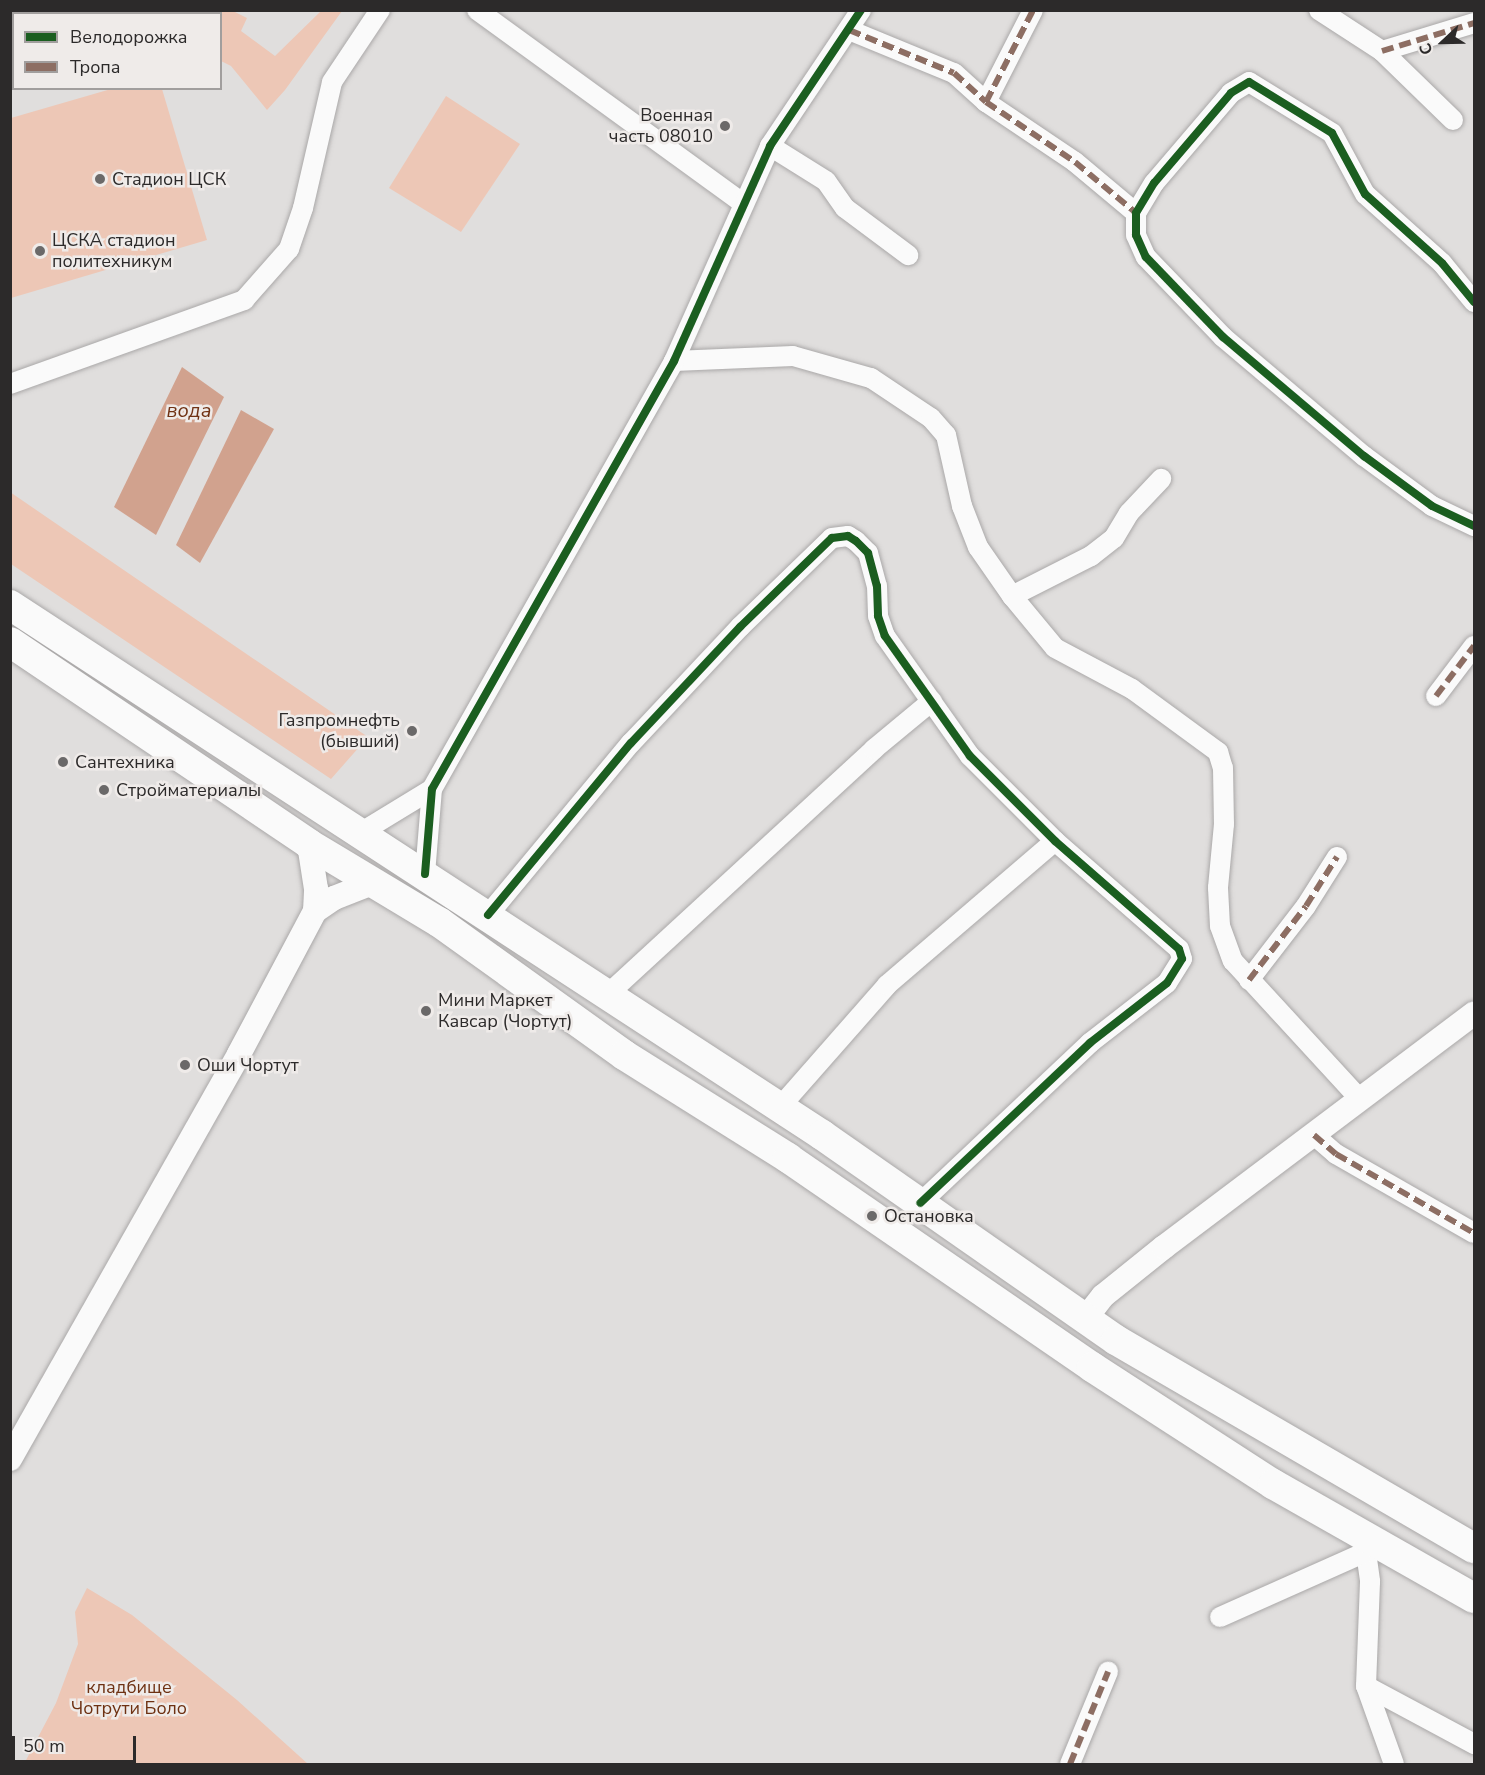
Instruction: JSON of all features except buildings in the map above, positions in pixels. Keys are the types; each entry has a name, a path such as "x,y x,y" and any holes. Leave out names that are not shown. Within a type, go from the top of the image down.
{"main road":[{"path":"10,605 91,677 309,843 439,922 624,1055 788,1158 1042,1333 1373,1549 1474,1598"},
{"path":"10,642 91,677 360,833 780,1107 1085,1319 1233,1410 1474,1548"},
{"path":"624,1055 647,1019"},
{"path":"1211,1443 1233,1410"}],"street":[{"path":"10,384 244,300 289,249 303,208 332,82 380,10"},
{"path":"477,10 743,203"},
{"path":"425,874 432,789 674,361 770,146 861,10"},
{"path":"986,102 1033,10"},
{"path":"1319,10 1382,51 1453,120"},
{"path":"1382,51 1474,22"},
{"path":"849,30 954,73 986,102 1075,162 1136,213"},
{"path":"1474,302 1442,263 1365,194 1332,133 1249,82 1224,102 1155,183 1136,213 1136,235 1146,257 1223,337 1364,456 1432,506 1474,526"},
{"path":"770,146 809,167 826,181 845,208 908,255"},
{"path":"674,361 793,356 871,378 909,401 946,435 962,506 978,547 1012,596 1055,648 1132,689 1218,752 1223,768 1224,824 1218,888 1220,927 1233,961 1359,1098"},
{"path":"1012,596 1091,556 1114,538 1130,513 1161,479"},
{"path":"488,915 631,743 740,627 832,537 848,536 868,552 877,586 878,616 885,636 970,756 1055,840 1179,949 1182,959 1167,983 1090,1043 920,1203"},
{"path":"1436,696 1474,645"},
{"path":"608,993 932,701"},
{"path":"360,833 432,789"},
{"path":"780,1107 887,985 1055,840"},
{"path":"10,1459 239,1054 315,911 316,889 309,843"},
{"path":"1249,980 1306,906 1337,857"},
{"path":"315,911 334,898 372,883"},
{"path":"1085,1319 1103,1296 1164,1246 1474,1013"},
{"path":"1314,1135 1336,1154 1474,1233"},
{"path":"1220,1617 1373,1549 1366,1686 1394,1764"},
{"path":"1070,1764 1108,1671"},
{"path":"1366,1686 1474,1744"}],"green space":[{"path":"158,10 12,12 11,75 10,11"},
{"path":"164,10 233,11 247,18 241,31 275,56 321,11 342,11 285,90 267,110 231,66 222,62 222,12 163,12"},
{"name":"Стадион ЦСК","path":"108,90 162,90 207,240 11,298 11,118"},
{"path":"446,96 520,144 461,232 389,188"},
{"path":"10,492 368,737 331,779 11,564"},
{"name":"кладбище Чотрути Боло","path":"87,1588 132,1615 237,1700 308,1764 24,1764 56,1703 78,1644 75,1612"}],"water":[{"name":"вода","path":"182,367 224,397 156,535 114,507"},
{"name":"вода","path":"241,410 274,429 200,563 176,545"}],"marked path":[{"path":"986,102 1033,10"},
{"path":"1382,51 1474,23"},
{"path":"849,30 954,73 986,102 1075,162 1136,213"},
{"path":"1436,696 1474,646"},
{"path":"1249,980 1306,906 1337,857"},
{"path":"1314,1135 1336,1154 1474,1233"},
{"path":"1070,1764 1108,1672"}],"cycle path":[{"path":"425,874 432,789 674,361 770,146 861,10"},
{"path":"1474,302 1442,263 1365,194 1332,133 1249,82 1231,93 1154,183 1136,213 1136,235 1146,257 1223,337 1364,456 1432,506 1474,526"},
{"path":"488,915 631,743 740,627 832,538 848,536 856,541 868,553 877,586 878,616 885,636 970,756 1055,841 1179,949 1182,959 1167,983 1090,1043 920,1203"}],"place":[{"name":"Военная часть 08010","path":"725,126"},
{"name":"Стадион ЦСК","path":"100,179"},
{"name":"ЦСКА стадион политехникум","path":"40,251"},
{"name":"Газпромнефть (бывший)","path":"412,731"},
{"name":"Сантехника","path":"63,762"},
{"name":"Стройматериалы","path":"104,790"},
{"name":"Мини Маркет Кавсар (Чортут)","path":"426,1011"},
{"name":"Оши Чортут","path":"185,1065"},
{"name":"Остановка","path":"872,1216"}]}
